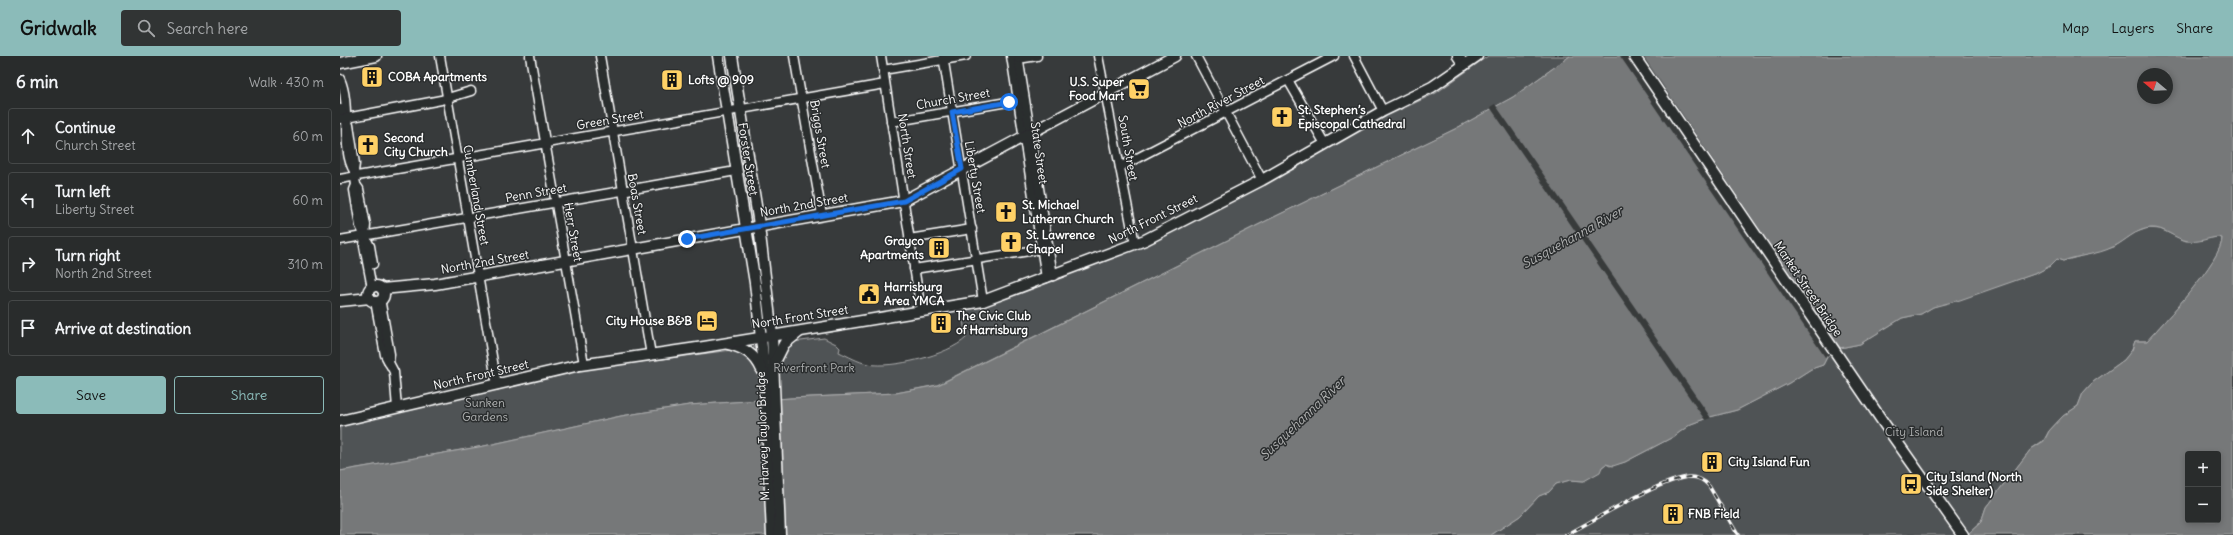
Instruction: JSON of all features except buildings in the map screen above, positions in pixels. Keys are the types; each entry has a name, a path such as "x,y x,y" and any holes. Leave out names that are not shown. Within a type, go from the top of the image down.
{"main road":[{"path":"340,62 353,58 376,56"},
{"name":"Forster Street","path":"718,56 755,283 761,337"},
{"name":"Forster Street","path":"732,56 759,226 772,335"},
{"name":"North 2nd Street","path":"340,302 406,287 565,261 904,201 1105,92 1175,56"},
{"path":"1458,56 1464,65"},
{"name":"North Front Street","path":"340,422 397,404 497,385 584,364 652,355 983,301 1135,244 1262,180 1383,111 1432,87 1477,56"},
{"name":"Market Street Bridge","path":"1634,56 1837,355 1963,535"},
{"path":"724,343 743,348 753,354 769,372 781,347 802,330"},
{"name":"M. Harvey Taylor Bridge","path":"772,335 769,372 772,535"},
{"name":"M. Harvey Taylor Bridge","path":"761,337 769,372"},
{"name":"M. Harvey Taylor Bridge","path":"769,388 780,535"}],"street":[{"name":"Cumberland Street","path":"440,56 497,385"},
{"name":"Herr Street","path":"530,56 584,364"},
{"name":"Boas Street","path":"600,56 652,355"},
{"name":"Briggs Street","path":"794,56 822,215"},
{"name":"North Street","path":"881,56 921,311"},
{"path":"883,70 943,58 966,56"},
{"path":"1016,57 1037,56"},
{"name":"South Street","path":"1098,56 1135,244"},
{"path":"1196,56 1262,180"},
{"name":"North River Street","path":"1120,167 1334,56"},
{"path":"1354,56 1383,111"},
{"name":"State Street","path":"1016,57 1019,100 1028,135 1042,249 1049,277"},
{"name":"State Street","path":"1016,57 1049,277"},
{"name":"Liberty Street","path":"943,58 983,301"},
{"path":"340,79 346,108 342,119"},
{"path":"1288,80 1325,144"},
{"name":"Green Street","path":"340,179 885,84"},
{"path":"342,119 447,98 471,91"},
{"name":"Church Street","path":"891,122 1019,100"},
{"path":"340,109 349,166 355,177 354,190 360,226 370,246 385,356 389,363 388,374 392,396 397,404"},
{"name":"Penn Street","path":"340,240 736,170"},
{"path":"909,239 972,229"},
{"path":"914,269 1042,249"}],"green space":[{"name":"Riverfront Park","path":"1488,56 1570,56 1513,97 1455,129 1272,218 937,385 896,393 689,405 621,416 484,446 340,471 340,426 586,369 824,338 836,344 840,348 839,352 868,364 891,364 933,355 958,344 966,338 961,310 980,307 1145,244 1387,116 1436,93"},
{"name":"City Island","path":"2148,228 2160,229 2186,241 2218,237 2222,238 2220,248 2203,276 2147,341 2135,341 2132,350 2124,360 2093,382 2083,393 2078,406 2063,416 2049,431 2044,440 2031,449 1986,507 1981,522 1967,535 1491,535 1520,516 1539,496 1549,492 1556,484 1570,480 1584,481 1606,464 1610,466 1625,462 1673,437 1691,424 1737,410 1789,383 1811,369 1823,365 1827,357 1840,348 1860,344 1902,318 1921,314 1933,307 2037,273 2050,266 2057,259 2063,261 2114,247 2134,233"}],"water":[{"name":"Susquehanna River","path":"1570,56 2233,56 2233,535 1967,535 1981,522 1986,507 2031,449 2044,441 2049,431 2063,416 2078,406 2083,393 2093,382 2124,360 2132,350 2135,341 2147,341 2191,291 2220,248 2222,238 2218,237 2199,241 2188,241 2178,238 2161,229 2151,228 2135,233 2118,245 2107,250 2063,261 2057,259 2050,266 2037,273 1960,300 1933,307 1921,314 1902,318 1860,344 1840,348 1827,357 1823,365 1811,369 1789,383 1737,410 1691,424 1673,437 1625,462 1613,466 1606,464 1602,467 1600,472 1584,481 1570,480 1556,484 1549,492 1539,496 1520,516 1491,535 340,535 340,471 484,446 621,416 689,405 896,393 938,385 1272,218 1455,129 1513,97"}],"pier":[{"path":"1620,56 1643,56 1840,348 1825,357"},
{"path":"1495,104 1711,418 1705,420 1490,107"}],"railway":[{"path":"1566,535 1646,492 1678,479 1690,477 1700,479 1709,486 1738,535"}],"place":[{"name":"COBA Apartments","path":"372,77"},
{"name":"Lofts @ 909","path":"672,80"},
{"name":"U.S. Super Food Mart","path":"1139,89"},
{"name":"St. Stephen’s Episcopal Cathedral","path":"1282,117"},
{"name":"Second City Church","path":"368,145"},
{"name":"St. Michael Lutheran Church","path":"1006,212"},
{"name":"St. Lawrence Chapel","path":"1011,242"},
{"name":"Grayco Apartments","path":"939,248"},
{"name":"Harrisburg Area YMCA","path":"869,294"},
{"name":"City House B&B","path":"707,321"},
{"name":"The Civic Club of Harrisburg","path":"941,323"},
{"name":"City Island Fun","path":"1712,462"},
{"name":"City Island (North Side Shelter)","path":"1911,484"},
{"name":"FNB Field","path":"1673,514"}],"route":[{"path":"687,239 904,201 962,169 952,112 1009,102"}],"park label":[{"name":"Sunken Gardens","path":"485,410"}]}
